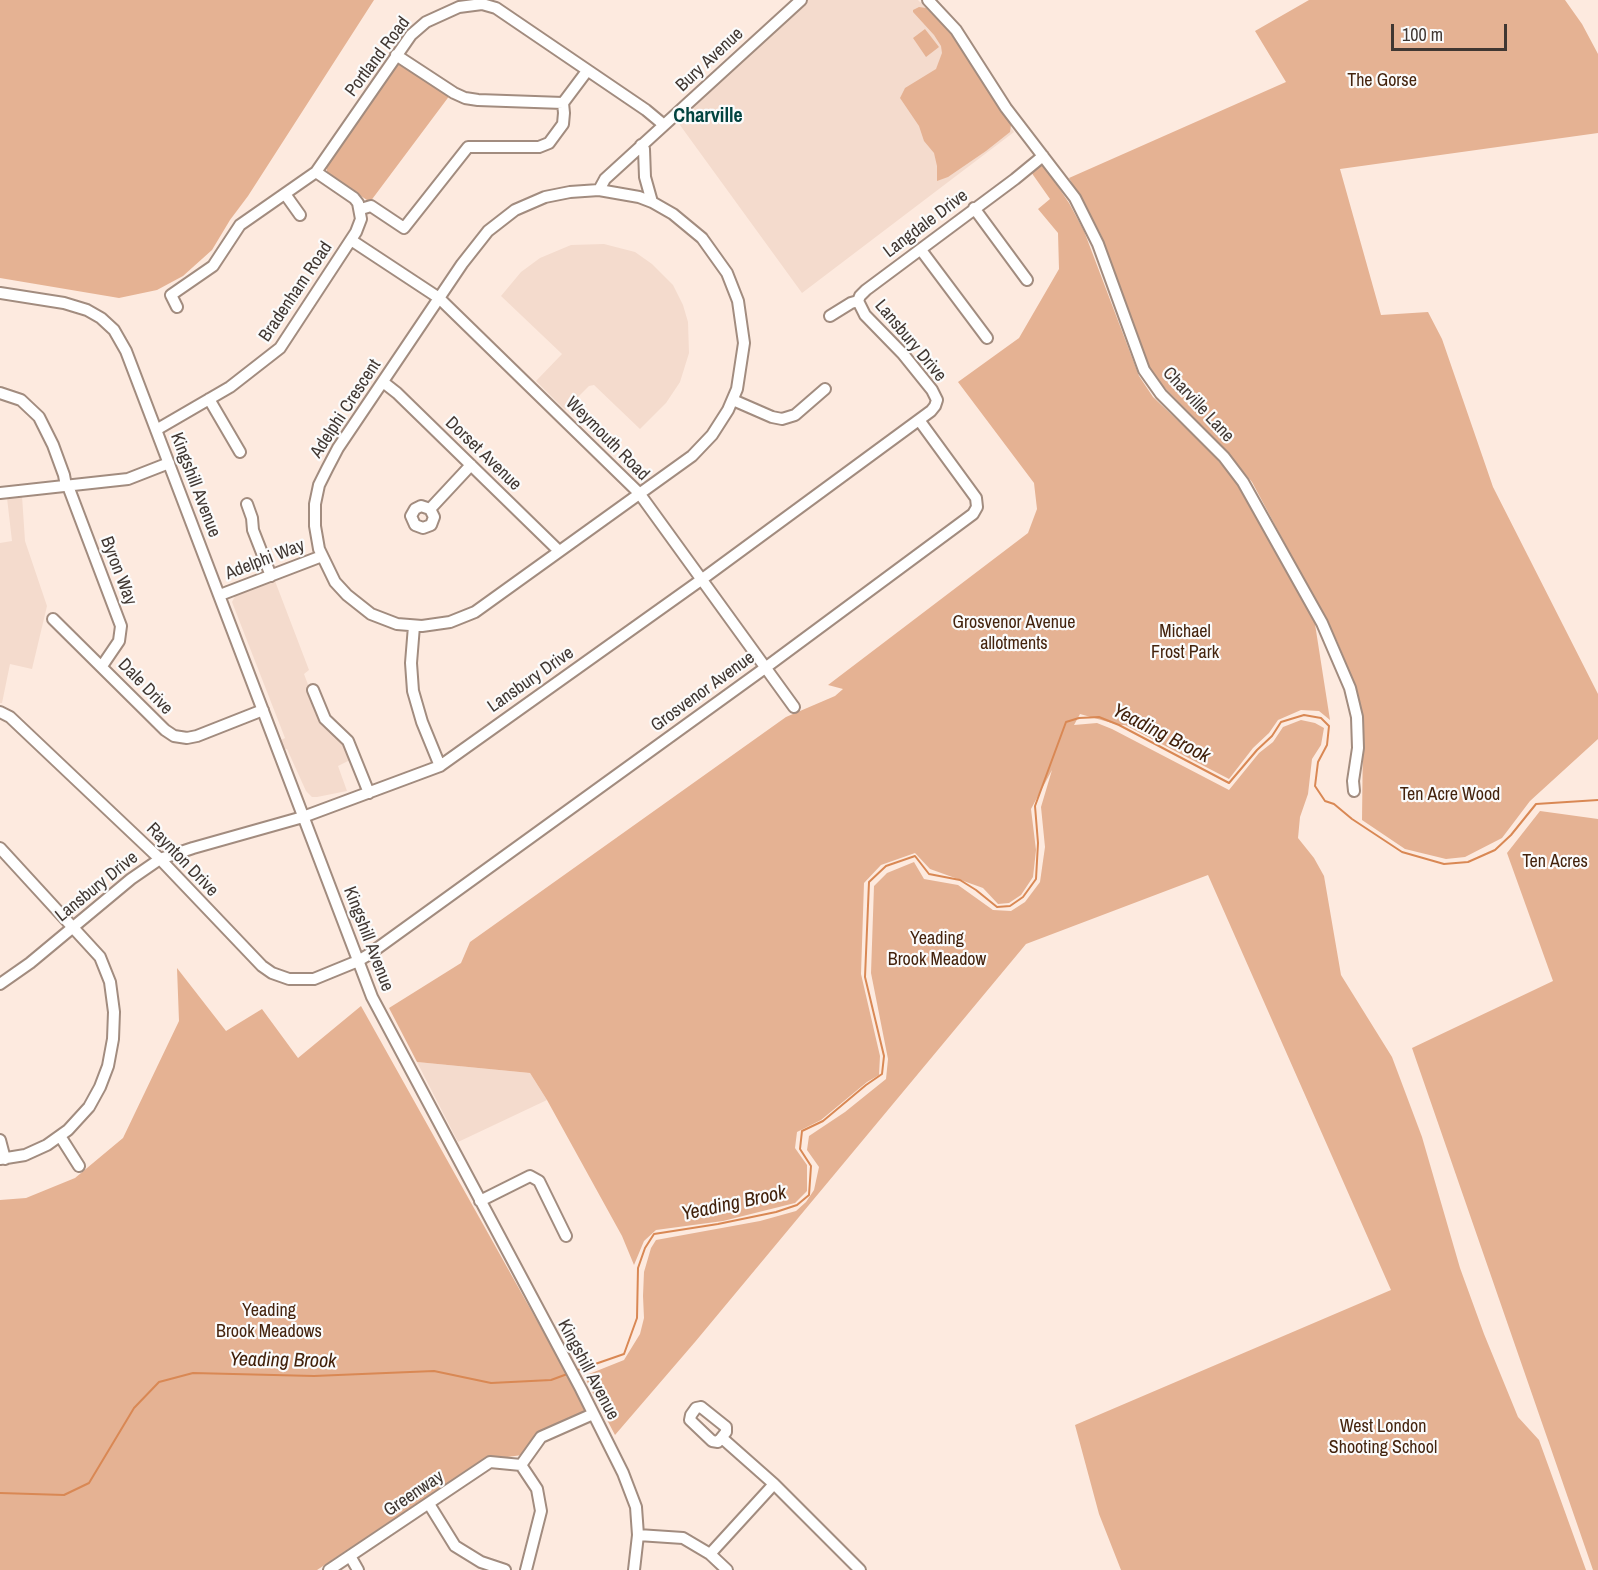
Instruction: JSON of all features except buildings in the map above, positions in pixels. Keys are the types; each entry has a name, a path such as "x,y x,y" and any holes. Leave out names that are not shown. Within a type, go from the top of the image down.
{"street":[{"name":"Bury Avenue","path":"599,190 605,179 801,0"},
{"name":"Charville Lane","path":"928,0 956,30 1006,108 1075,198 1091,229 1144,370 1161,394 1224,457 1244,482 1322,623 1350,688 1357,717 1358,748 1353,781 1354,791"},
{"name":"Portland Road","path":"177,307 171,295 213,266 244,220 316,172 411,35 426,22 459,7 482,4 496,8 646,110 664,125"},
{"path":"396,55 465,98 563,103"},
{"path":"316,172 354,198 361,209 371,206 404,228 468,147 544,146 552,140 563,124 563,103 588,70"},
{"path":"642,145 645,177 652,202"},
{"name":"Langdale Drive","path":"830,316 858,301 866,290 974,208 1015,180 1043,156"},
{"name":"Adelphi Crescent","path":"599,190 652,202 673,214 696,232 716,254 731,280 741,314 744,343 740,377 733,400 706,442 692,456 475,612 450,622 414,626 389,622 363,608 335,582 321,556 316,538 314,515 319,485 338,448 479,241 507,216 526,205 554,194 599,190"},
{"path":"285,194 300,215"},
{"path":"974,208 1027,280"},
{"name":"Bradenham Road","path":"156,430 252,372 280,348 351,240 360,223 361,209"},
{"name":"Weymouth Road","path":"351,240 439,298 639,493 794,707"},
{"path":"921,250 987,338"},
{"name":"Kingshill Avenue","path":"0,293 64,303 87,310 107,323 122,341 372,997 577,1382 622,1473 636,1507 638,1535 633,1570"},
{"name":"Lansbury Drive","path":"0,984 24,967 130,879 160,859 303,817 440,766 919,420 935,406 936,396 903,354 865,315 858,301"},
{"name":"Dorset Avenue","path":"383,382 559,551"},
{"path":"733,400 782,419 795,415 825,389"},
{"name":"Byron Way","path":"0,393 21,400 39,417 53,446 121,626 119,641 102,666"},
{"path":"209,399 240,452"},
{"name":"Grosvenor Avenue","path":"358,961 969,518 977,509 976,498 919,420"},
{"path":"0,493 128,479 170,464"},
{"path":"430,509 471,465"},
{"path":"247,504 253,530 271,576"},
{"name":"Adelphi Way","path":"220,595 321,556"},
{"name":"Dale Drive","path":"52,619 165,730 177,737 197,736 263,710"},
{"path":"414,626 411,663 413,691 422,722 440,766"},
{"path":"313,690 325,719 348,741 369,793"},
{"name":"Raynton Drive","path":"0,712 10,717 160,859 256,960 272,973 289,979 302,980 321,976 358,961"},
{"path":"0,848 100,957 108,973 114,1002 111,1052 100,1087 82,1115 60,1136 33,1152 3,1159 0,1140"},
{"path":"60,1136 79,1166"},
{"path":"480,1201 530,1176 539,1181 566,1236"},
{"path":"526,1570 541,1511 537,1489 521,1465 541,1437 593,1414"},
{"path":"722,1438 774,1484 860,1570"},
{"name":"Greenway","path":"329,1570 341,1567 350,1556 490,1462 521,1465"},
{"path":"710,1554 774,1484"},
{"path":"429,1504 455,1546 481,1563 505,1570"},
{"path":"638,1535 683,1538 710,1554 727,1570"},
{"path":"350,1556 358,1570"}],"shaded area":[{"path":"808,0 918,0 932,14 1014,132 802,293 677,121"},
{"path":"604,244 635,252 652,264 673,285 688,322 689,353 680,382 666,403 640,429 594,385 589,386 565,410 536,381 562,354 501,296 521,272 540,258 571,245"},
{"path":"22,496 25,541 47,606 32,669 10,664 2,703 0,703 0,543 12,541 7,498"},
{"path":"275,581 309,670 304,674 323,724 343,743 350,760 338,766 347,791 312,797 306,791 287,749 284,749 281,740 285,738 232,602 235,596"},
{"path":"417,1062 530,1073 547,1100 458,1142"}],"green space":[{"path":"0,0 374,0 212,250 183,276 157,290 119,298 0,278"},
{"path":"1309,0 1565,0 1582,24 1598,54 1598,133 1340,169 1381,315 1428,312 1442,339 1493,487 1598,694 1598,739 1530,801 1502,838 1465,857 1446,859 1405,849 1362,820 1361,709 1351,675 1337,641 1252,482 1221,445 1162,385 1147,366 1101,235 1069,178 1286,82 1255,31"},
{"path":"919,7 926,8 949,31 1011,125 1010,132 986,151 948,177 937,181 934,153 924,141 919,126 900,98 905,88 936,69 942,53 941,46 934,35 913,12"},
{"path":"925,29 939,47 926,57 913,38"},
{"path":"402,63 450,95 370,202 329,175 326,164 394,64"},
{"path":"1042,163 1069,203 1084,231 1139,376 1153,397 1209,450 1236,481 1298,584 1315,624 1330,720 1319,711 1301,710 1278,720 1229,779 1125,725 1080,714 1074,725 1097,723 1112,729 1229,790 1259,753 1273,742 1283,727 1301,720 1324,728 1321,745 1312,759 1308,794 1300,817 1298,838 1314,858 1324,876 1341,975 1392,1057 1422,1137 1460,1268 1484,1334 1518,1417 1539,1440 1586,1570 1121,1570 1099,1514 1075,1425 1391,1290 1208,875 1026,944 615,1435 584,1376 624,1360 640,1334 644,1318 644,1272 651,1248 656,1240 760,1221 796,1211 814,1190 819,1167 807,1150 809,1136 845,1112 886,1079 888,1059 871,973 874,886 887,873 914,862 924,879 958,885 993,910 1011,911 1025,902 1040,882 1045,847 1041,807 1052,770 1031,809 1036,850 1033,877 1021,895 1009,903 998,904 983,888 930,869 915,853 881,865 864,883 861,974 880,1056 879,1075 867,1082 821,1120 797,1132 795,1148 807,1165 807,1191 795,1203 723,1221 656,1230 644,1241 634,1265 622,1236 530,1073 417,1062 389,1008 461,963 470,942 786,717 835,696 843,689 828,685 1028,533 1037,509 1034,483 958,382 1019,338 1059,269 1058,233 1038,209 1050,199 1031,172"},
{"name":"Ten Acres","path":"1540,811 1598,819 1598,1570 1593,1570 1412,1048 1553,981 1507,853"},
{"name":"Yeading Brook Meadows","path":"177,968 226,1031 262,1009 298,1058 361,1006 588,1412 537,1432 522,1455 486,1460 317,1570 0,1570 0,1200 26,1198 75,1178 123,1138 179,1021"}],"waterway":[{"name":"Yeading Brook","path":"575,1371 624,1354 637,1318 638,1268 645,1248 654,1234 776,1212 797,1205 809,1195 811,1166 800,1149 802,1131 823,1121 882,1074 884,1056 865,977 869,882 886,866 915,856 929,874 960,880 997,907 1010,906 1023,897 1036,879 1038,843 1035,806 1066,722 1079,718 1099,717 1119,725 1229,783 1272,736 1281,722 1304,715 1321,718 1329,726 1327,745 1318,762 1315,786 1325,801 1334,804 1352,819 1402,852 1444,864 1468,862 1495,850 1511,835 1536,804 1598,800"},
{"name":"Yeading Brook","path":"0,1493 64,1495 89,1483 134,1408 159,1382 193,1373 314,1376 434,1371 491,1383 551,1380 570,1373"}],"district":[{"name":"Charville","path":"708,117"}],"park label":[{"name":"The Gorse","path":"1382,81"},
{"name":"Grosvenor Avenue allotments","path":"1014,633"},
{"name":"Michael Frost Park","path":"1185,642"},
{"name":"Ten Acre Wood","path":"1450,795"},
{"name":"Yeading Brook Meadow","path":"937,949"},
{"name":"West London Shooting School","path":"1383,1437"}]}
